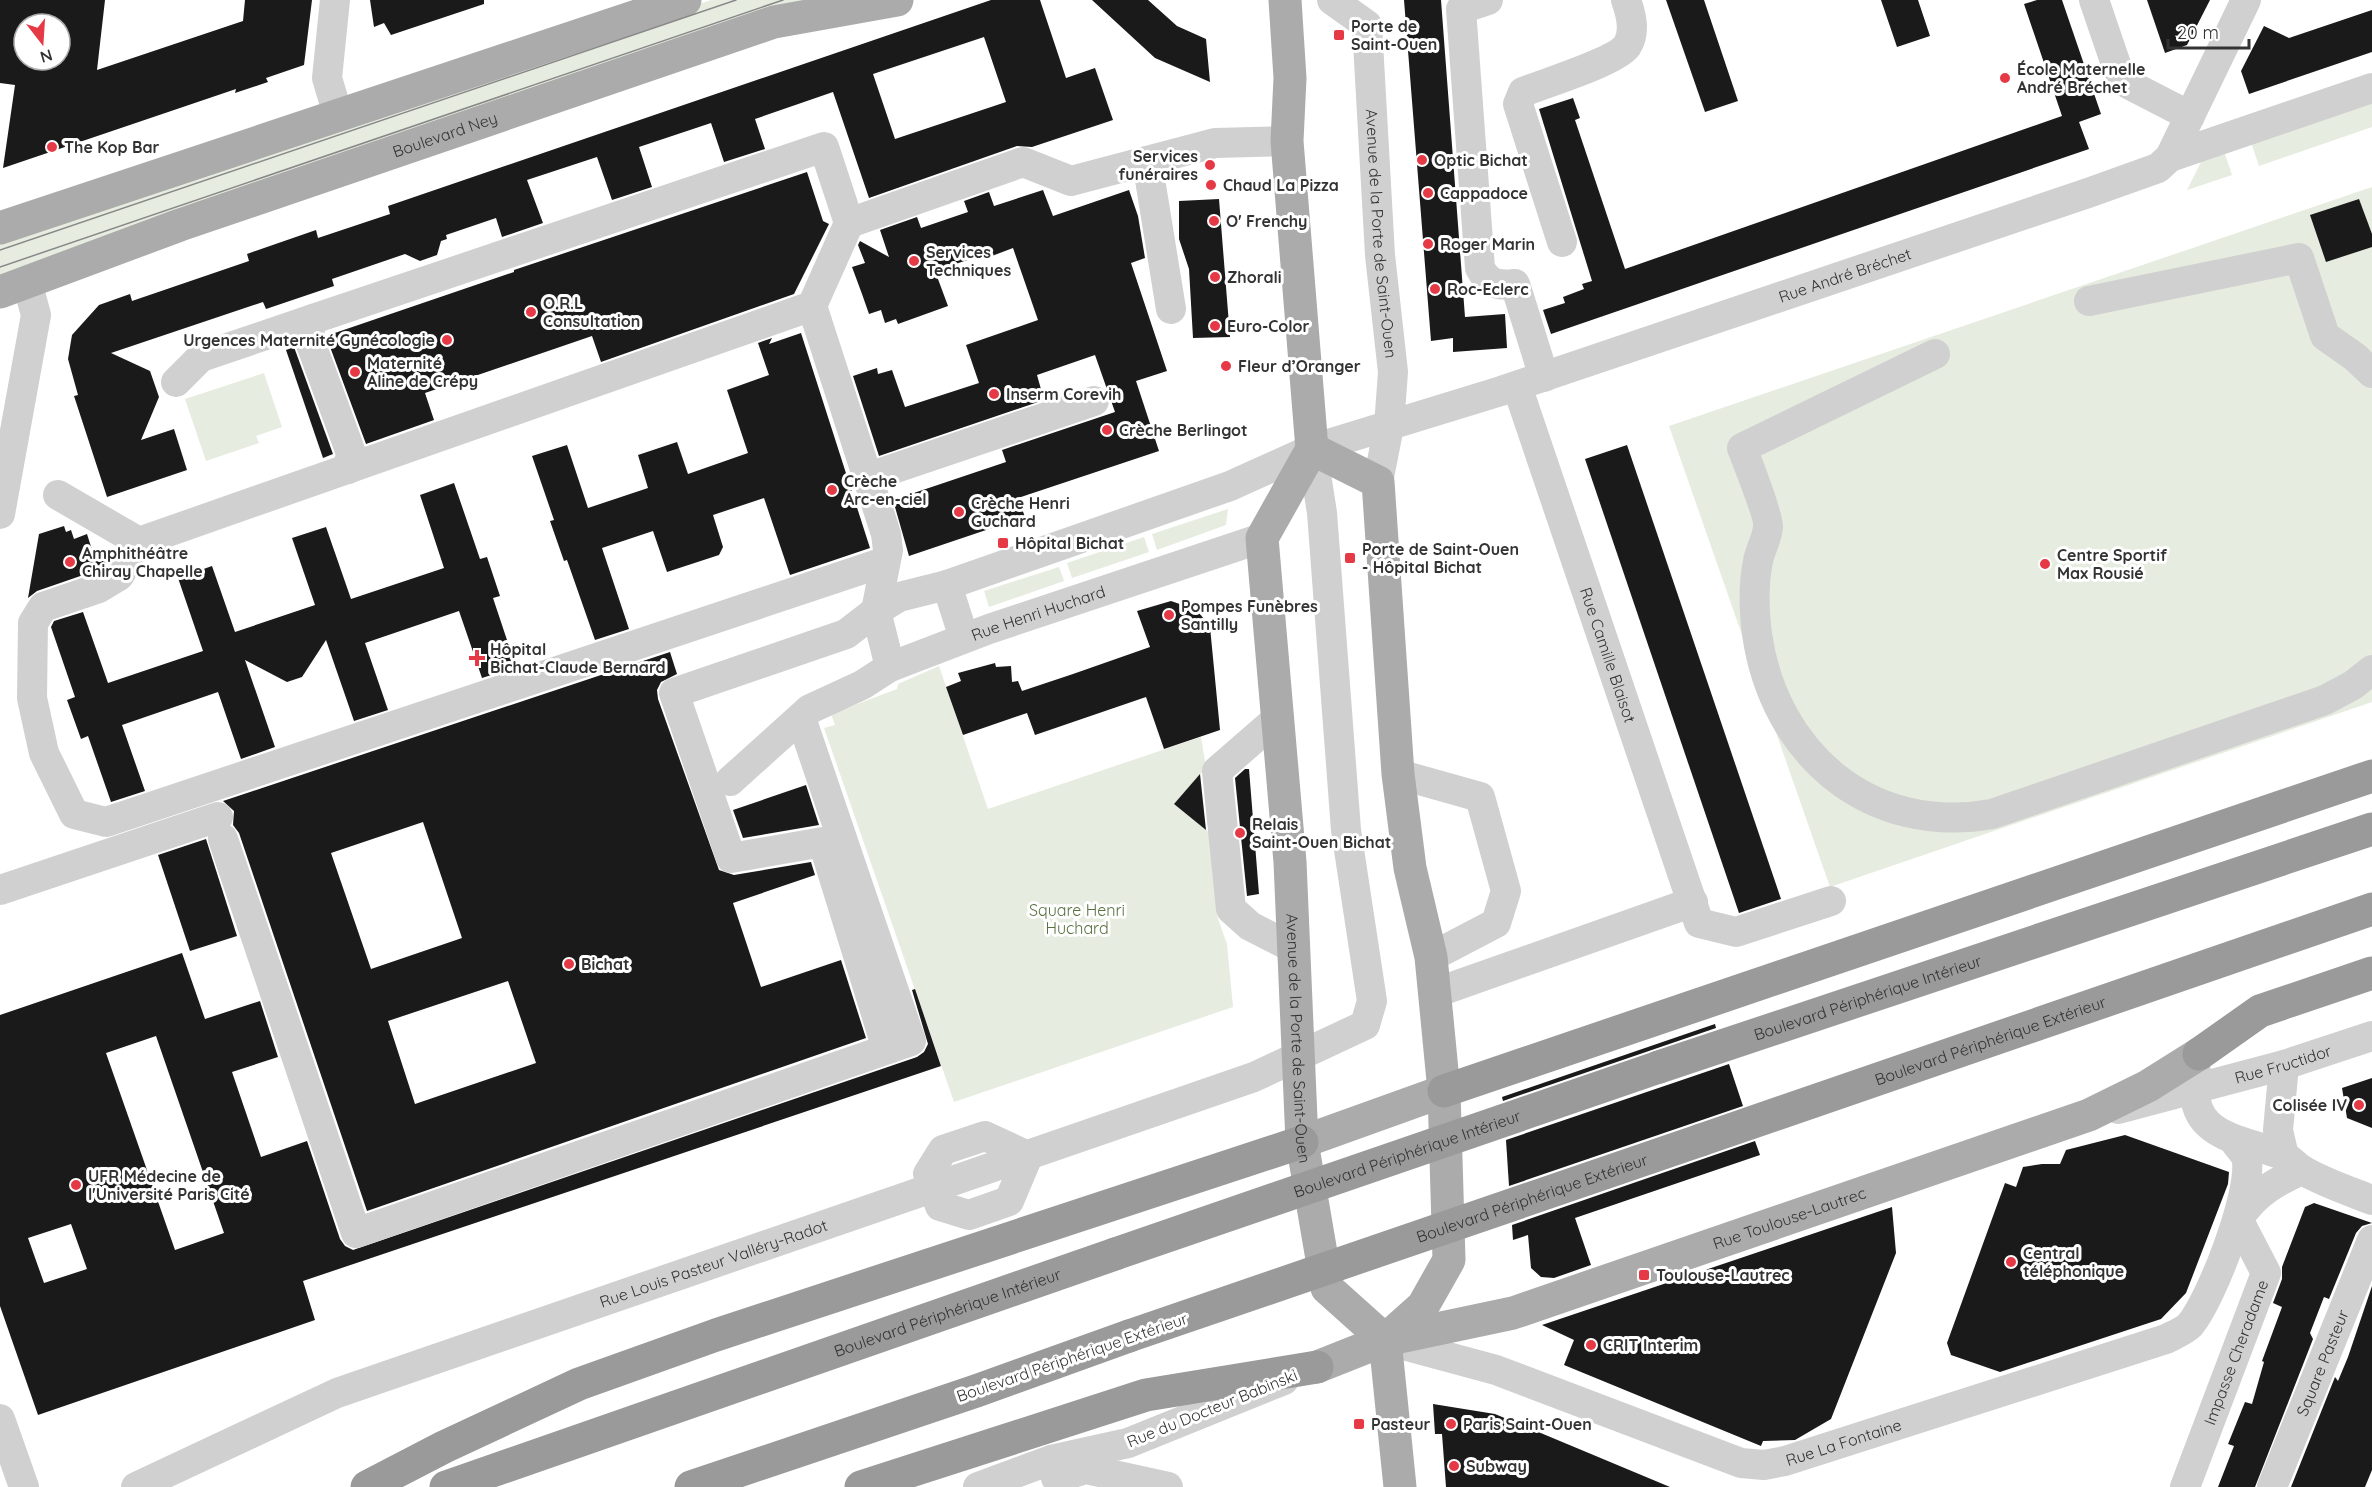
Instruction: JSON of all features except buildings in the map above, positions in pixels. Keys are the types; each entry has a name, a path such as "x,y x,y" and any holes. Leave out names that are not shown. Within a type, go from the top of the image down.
{"highway":[{"path":"1444,1091 2372,776"},
{"name":"Boulevard Périphérique Intérieur","path":"446,1487 1659,1067 2372,829"},
{"name":"Boulevard Périphérique Extérieur","path":"691,1487 976,1391 1129,1336 2372,909"},
{"path":"2199,1054 2260,1011 2372,973"},
{"path":"367,1487 444,1447 579,1384 716,1335 1302,1142"},
{"path":"861,1487 1146,1395 1317,1367"}],"main road":[{"path":"0,228 685,0"},
{"name":"Boulevard Ney","path":"14,287 192,222 774,22 897,0"},
{"path":"1262,538 1312,450 1287,141 1290,78 1285,0"},
{"path":"1312,450 1378,482"},
{"name":"Avenue de la Porte de Saint-Ouen","path":"1262,538 1290,862 1302,1142 1327,1288 1385,1340 1423,1306 1449,1260 1444,1091 1431,957 1410,868 1398,774 1378,482"},
{"path":"2089,1115 2148,1086 2199,1054"},
{"path":"1302,1142 1444,1091"},
{"name":"Rue Toulouse-Lautrec","path":"1385,1340 1513,1313 2089,1115"},
{"path":"1317,1367 1385,1340 1400,1487"}],"street":[{"path":"335,0 327,78 338,115"},
{"name":"Avenue de la Porte de Saint-Ouen","path":"1332,0 1366,25 1380,255 1393,372 1389,426 1378,482"},
{"name":"Rue Camille Blaisot","path":"1488,0 1461,9 1480,268 1485,278 1498,286 1515,284 1531,381 1696,913"},
{"path":"1562,242 1518,104 1523,92 1610,59 1626,47 1631,35 1631,16 1626,0"},
{"path":"2094,0 2120,76 2128,84 2190,116"},
{"path":"2170,157 2246,0"},
{"name":"Rue André Bréchet","path":"1312,450 1531,381 2098,189 2158,168 2170,157 2372,88"},
{"path":"849,223 1023,162 1071,181 1215,143 1287,141"},
{"path":"176,382 201,357 824,147 849,223 812,306 886,534 888,550 876,611 890,667"},
{"path":"1147,161 1171,309"},
{"path":"2089,301 2299,258 2325,336 2355,357 2372,373"},
{"path":"0,514 36,315 14,287"},
{"path":"812,306 139,542 119,576 99,588 43,607 33,623 32,698 44,753 74,814 106,822 885,562"},
{"path":"313,319 308,336 351,453 348,469"},
{"path":"1935,354 1742,448 1769,526 1758,561 1755,592 1758,635 1768,677 1797,735 1820,764 1843,784 1870,801 1914,816 1961,819 1992,814 2325,700 2353,685 2372,669"},
{"path":"866,478 1095,401"},
{"path":"887,1049 823,842 731,858 674,693 846,634 876,611 914,592 947,585 1230,486 1312,450"},
{"name":"Rue Louis Pasteur Valléry-Radot","path":"136,1487 337,1393 1254,1077 1365,1025 1372,1001 1346,830 1323,513 1312,450"},
{"path":"58,495 139,542"},
{"name":"Rue Henri Huchard","path":"947,585 964,638 1262,538"},
{"path":"730,781 810,709 862,685 890,667 964,638"},
{"path":"0,890 220,828 356,1233 911,1041 801,718"},
{"path":"1278,718 1217,771 1231,909 1250,926 1293,948"},
{"path":"1398,774 1480,797 1506,891 1496,923 1431,957"},
{"path":"1435,993 1696,913 1736,932 1831,901"},
{"name":"Rue Fructidor","path":"2193,1090 2284,1065 2372,1035"},
{"name":"Rue La Fontaine","path":"2199,1054 2193,1090 2201,1116 2235,1142 2293,1163 2372,1200"},
{"path":"2284,1065 2278,1130 2293,1163"},
{"name":"Rue Toulouse-Lautrec","path":"2089,1115 2193,1090"},
{"name":"Rue La Fontaine","path":"2235,1142 2246,1158 2247,1171 2238,1220"},
{"name":"Rue La Fontaine","path":"1385,1340 1496,1370 1740,1462 1769,1476 2166,1339 2188,1327 2203,1306 2238,1220 2251,1200 2293,1163"},
{"name":"Impasse Cheradame","path":"2185,1487 2266,1273 2238,1220"},
{"name":"Square Pasteur","path":"2272,1487 2372,1240"},
{"name":"Rue du Docteur Babinski","path":"1024,1487 1059,1481 1106,1459 1128,1443 1317,1367"},
{"path":"0,1419 24,1487"},
{"path":"1106,1459 1168,1487"},
{"name":"Rue du Docteur Babinski","path":"978,1487 1051,1460 1106,1459"}],"green space":[{"path":"711,0 820,0 0,276 0,242"},
{"path":"2372,97 2372,127 2259,166 2250,139"},
{"path":"2223,148 2232,175 2187,190 2205,154"},
{"name":"Centre Sportif Max Rousié","path":"2372,187 2372,702 1830,887 1669,426"},
{"path":"264,373 282,427 256,436 259,443 206,461 185,399"},
{"path":"1228,509 1226,525 1157,550 1152,534"},
{"path":"1144,537 1149,552 1072,578 1067,563"},
{"path":"1059,567 1064,581 989,607 984,591"},
{"name":"Square Henri Huchard","path":"939,666 988,809 1201,737 1206,768 1174,804 1211,834 1217,916 1227,944 1233,1007 954,1102 824,728 835,725 831,714 897,689 898,684"}],"tram line":[{"path":"0,250 736,0"},
{"path":"0,267 783,0"}],"place":[{"name":"Porte de Saint-Ouen","path":"1339,35"},
{"name":"École Maternelle André Bréchet","path":"2005,78"},
{"name":"The Kop Bar","path":"52,147"},
{"name":"Optic Bichat","path":"1422,160"},
{"name":"Services funéraires","path":"1210,165"},
{"name":"Chaud La Pizza","path":"1211,185"},
{"name":"Cappadoce","path":"1428,193"},
{"name":"O' Frenchy","path":"1214,221"},
{"name":"Roger Marin","path":"1428,244"},
{"name":"Services Techniques","path":"914,261"},
{"name":"Zhorali","path":"1215,277"},
{"name":"Roc-Eclerc","path":"1435,289"},
{"name":"O.R.L Consultation","path":"531,312"},
{"name":"Euro-Color","path":"1215,326"},
{"name":"Urgences Maternité Gynécologie","path":"447,340"},
{"name":"Fleur d’Oranger","path":"1226,366"},
{"name":"Maternité Aline de Crépy","path":"355,372"},
{"name":"Inserm Corevih","path":"994,394"},
{"name":"Crèche Berlingot","path":"1107,430"},
{"name":"Crèche Arc-en-ciel","path":"832,490"},
{"name":"Crèche Henri Guchard","path":"959,512"},
{"name":"Hôpital Bichat","path":"1003,543"},
{"name":"Porte de Saint-Ouen - Hôpital Bichat","path":"1350,558"},
{"name":"Amphithéâtre Chiray Chapelle","path":"70,562"},
{"name":"Centre Sportif Max Rousié","path":"2045,564"},
{"name":"Pompes Funèbres Santilly","path":"1169,615"},
{"name":"Hôpital Bichat-Claude Bernard","path":"477,658"},
{"name":"Relais Saint-Ouen Bichat","path":"1240,833"},
{"name":"Bichat","path":"569,964"},
{"name":"Colisée IV","path":"2359,1105"},
{"name":"UFR Médecine de l'Université Paris Cité","path":"76,1185"},
{"name":"Central téléphonique","path":"2011,1262"},
{"name":"Toulouse-Lautrec","path":"1644,1275"},
{"name":"CRIT Interim","path":"1591,1345"},
{"name":"Pasteur","path":"1359,1424"},
{"name":"Paris Saint-Ouen","path":"1451,1424"},
{"name":"Subway","path":"1454,1466"}]}
